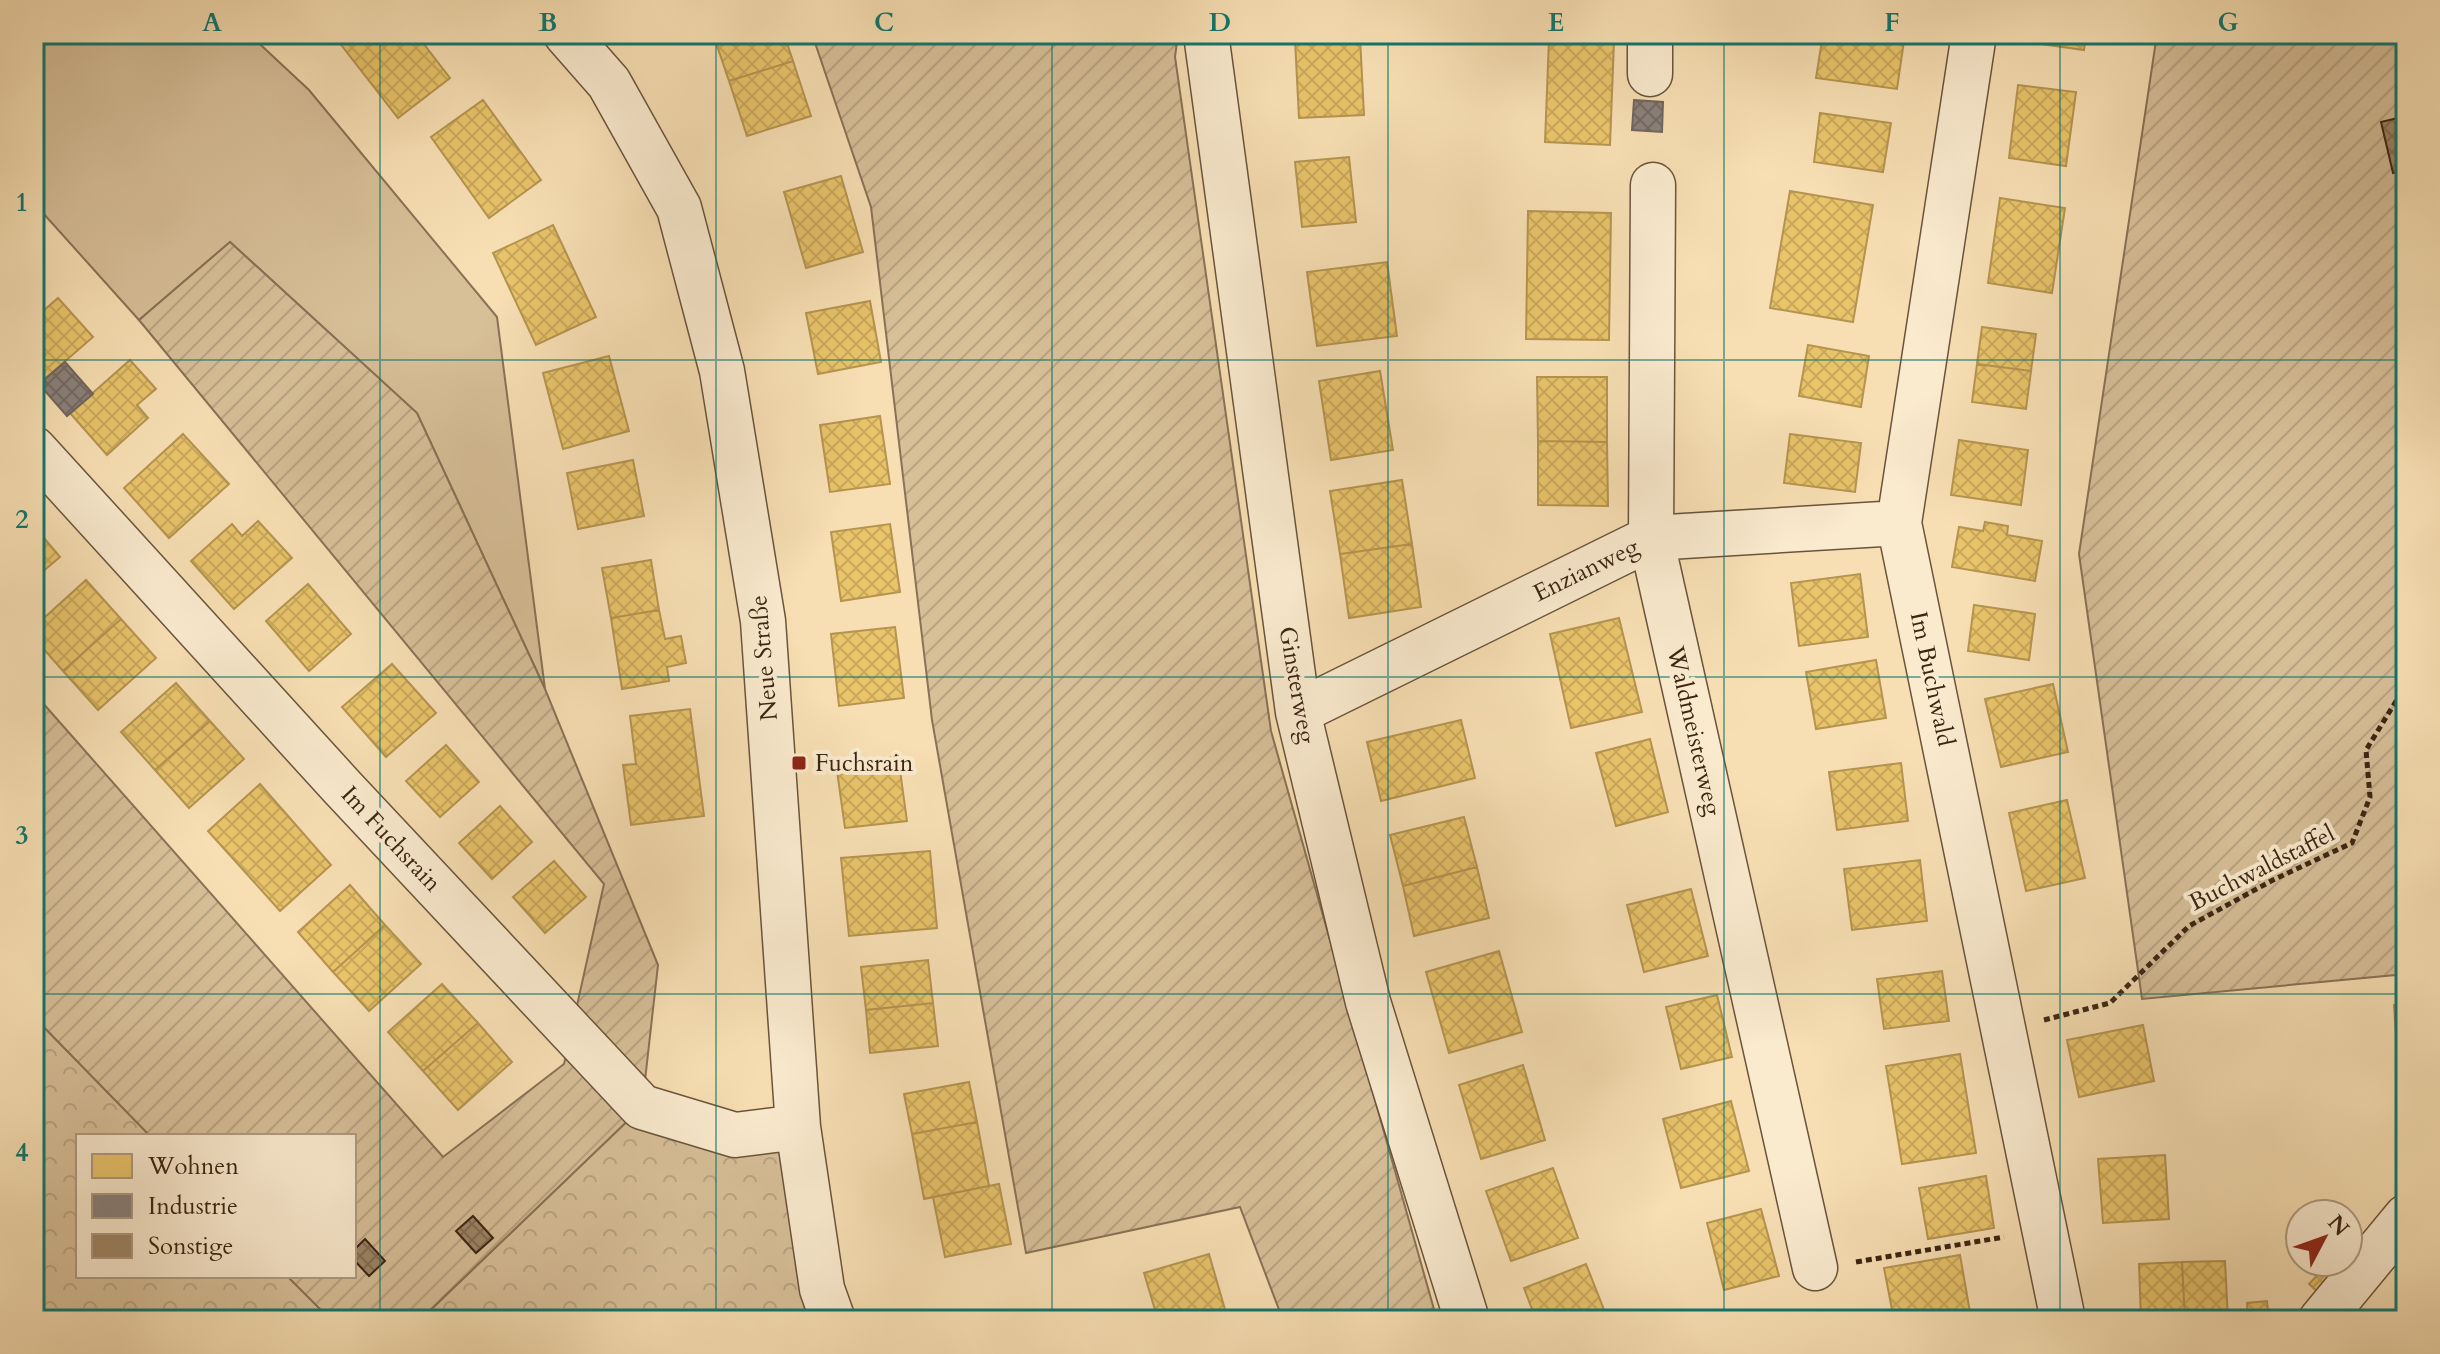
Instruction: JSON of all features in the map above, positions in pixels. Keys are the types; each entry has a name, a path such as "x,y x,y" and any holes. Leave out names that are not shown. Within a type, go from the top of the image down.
{"street":[{"name":"Neue Straße","path":"566,34 609,83 679,208 722,371 763,621 798,1127 822,1289 833,1320"},
{"name":"Ginsterweg","path":"1206,34 1298,712 1368,1002 1467,1320"},
{"name":"Im Buchwald","path":"1974,34 1899,523 2003,1031 2048,1230 2063,1320"},
{"name":"Waldmeisterweg","path":"1653,185 1651,538 1815,1268"},
{"name":"Im Fuchsrain","path":"34,449 342,787 642,1107 735,1135 798,1127"},
{"name":"Enzianweg","path":"1298,712 1651,538 1899,523"},
{"path":"2321,1320 2406,1217"}],"path":[{"name":"Buchwaldstaffel","path":"2003,1031 2110,1003 2189,926 2352,843 2370,797 2366,750 2406,685"},
{"path":"1815,1268 2048,1230"}],"green space":[{"path":"34,34 249,34 309,90 497,317 545,689 417,413 230,242 139,320 34,203"},
{"path":"812,34 1178,34 1175,57 1271,731 1437,1320 1283,1320 1240,1207 1026,1253 932,720 871,207"},
{"path":"2157,34 2406,34 2406,974 2142,999 2079,554"},
{"path":"230,242 417,413 545,689 658,965 642,1107 420,1320 331,1320 289,1278 356,1278 356,1134 148,1134 34,1017 34,693 443,1157 564,1064 604,884 139,320"},
{"path":"34,1017 149,1134 76,1134 76,1278 290,1278 331,1320 34,1320"},
{"path":"642,1107 798,1127 833,1320 420,1320"}],"building: Wohnen":[{"path":"339,34 416,34 450,78 398,118 335,37"},
{"path":"713,34 784,34 793,61 729,81"},
{"path":"1823,34 1905,34 1897,89 1816,78"},
{"path":"2027,34 2086,34 2084,50 2026,42"},
{"path":"1360,37 1364,115 1299,118 1295,40"},
{"path":"1549,38 1614,41 1610,145 1545,142"},
{"path":"793,61 811,116 747,136 729,81"},
{"path":"2018,85 2076,92 2066,166 2009,158"},
{"path":"483,100 541,180 489,218 431,137"},
{"path":"1820,113 1891,123 1883,172 1814,162"},
{"path":"1349,157 1356,222 1302,227 1295,162"},
{"path":"841,176 863,252 806,268 784,192"},
{"path":"1790,191 1873,205 1853,322 1770,308"},
{"path":"2000,198 2065,208 2052,293 1988,283"},
{"path":"1528,211 1611,213 1609,340 1526,339"},
{"path":"553,225 596,317 536,345 493,253"},
{"path":"1387,262 1397,336 1317,346 1307,272"},
{"path":"58,298 93,337 39,384 34,379 34,319"},
{"path":"870,301 881,362 818,374 806,313"},
{"path":"1982,327 2036,334 2031,371 1977,364"},
{"path":"1808,345 1869,356 1861,407 1799,396"},
{"path":"609,356 629,431 563,449 543,373"},
{"path":"130,360 156,389 137,405 148,418 107,455 70,413"},
{"path":"1977,364 2031,371 2026,409 1972,402"},
{"path":"1380,371 1393,450 1331,460 1319,381"},
{"path":"1537,377 1607,377 1607,442 1538,441"},
{"path":"880,416 890,484 830,492 820,425"},
{"path":"183,434 229,484 169,538 124,488"},
{"path":"1790,434 1861,443 1855,492 1784,483"},
{"path":"1959,440 2028,450 2021,505 1951,495"},
{"path":"1538,441 1607,442 1608,506 1538,505"},
{"path":"633,460 644,516 578,529 567,473"},
{"path":"1402,480 1412,544 1340,554 1330,491"},
{"path":"258,521 292,558 234,609 191,561 232,524 242,536"},
{"path":"1985,522 2008,526 2007,535 2042,541 2035,581 1952,567 1959,527 1983,531"},
{"path":"890,524 900,592 841,601 831,532"},
{"path":"34,526 60,557 34,579"},
{"path":"1412,544 1421,607 1349,618 1340,554"},
{"path":"651,560 659,610 611,618 602,568"},
{"path":"1860,574 1868,637 1799,646 1791,583"},
{"path":"86,580 121,619 63,671 34,638 34,627"},
{"path":"308,584 351,634 309,671 266,621"},
{"path":"1974,605 2035,614 2029,660 1968,651"},
{"path":"659,610 665,639 681,636 686,663 667,667 669,681 622,689 611,618"},
{"path":"1619,618 1642,712 1571,728 1550,634"},
{"path":"121,619 156,658 98,710 63,671"},
{"path":"895,627 904,698 839,706 831,634"},
{"path":"1876,660 1886,718 1816,729 1806,672"},
{"path":"392,664 436,713 386,757 342,707"},
{"path":"176,683 210,721 155,770 121,732"},
{"path":"2053,684 2068,752 2001,767 1985,699"},
{"path":"690,709 704,816 631,825 623,765 636,764 630,716"},
{"path":"1461,720 1475,778 1381,801 1367,742"},
{"path":"210,721 244,759 189,808 155,770"},
{"path":"1650,739 1668,812 1616,826 1596,753"},
{"path":"446,745 479,782 440,817 406,781"},
{"path":"898,756 907,821 845,828 836,764"},
{"path":"1901,763 1908,821 1837,830 1829,772"},
{"path":"260,784 331,865 280,911 208,831"},
{"path":"2067,800 2085,878 2026,891 2009,813"},
{"path":"500,806 532,842 492,879 459,843"},
{"path":"1464,817 1477,867 1403,886 1390,835"},
{"path":"930,851 937,928 849,936 841,858"},
{"path":"1920,860 1927,921 1852,930 1844,869"},
{"path":"554,861 586,897 545,933 513,897"},
{"path":"1477,867 1489,918 1414,936 1403,886"},
{"path":"350,885 385,925 333,972 298,932"},
{"path":"1691,889 1708,956 1644,972 1627,905"},
{"path":"385,925 421,964 369,1011 333,972"},
{"path":"1499,951 1522,1032 1449,1053 1426,972"},
{"path":"928,960 933,1003 866,1010 861,967"},
{"path":"1942,971 1949,1021 1884,1029 1877,979"},
{"path":"442,984 478,1023 423,1071 388,1032"},
{"path":"1717,995 1732,1057 1681,1069 1666,1007"},
{"path":"933,1003 938,1046 870,1053 866,1010"},
{"path":"2394,1005 2406,1005 2406,1066 2398,1067"},
{"path":"478,1023 512,1062 458,1110 423,1071"},
{"path":"2143,1025 2154,1081 2079,1097 2067,1040"},
{"path":"1960,1054 1976,1153 1902,1164 1886,1066"},
{"path":"1523,1065 1545,1140 1481,1159 1459,1085"},
{"path":"969,1082 977,1122 912,1134 904,1094"},
{"path":"1731,1101 1749,1171 1681,1188 1663,1119"},
{"path":"977,1122 989,1186 924,1199 912,1134"},
{"path":"2165,1155 2169,1219 2103,1223 2098,1159"},
{"path":"1553,1168 1578,1238 1511,1261 1486,1191"},
{"path":"1986,1176 1994,1228 1928,1239 1919,1188"},
{"path":"999,1184 1011,1244 945,1257 933,1197"},
{"path":"1761,1209 1779,1276 1724,1290 1707,1223"},
{"path":"1209,1254 1228,1320 1158,1320 1144,1273"},
{"path":"1960,1255 1971,1318 1894,1320 1884,1268"},
{"path":"2225,1261 2228,1320 2185,1320 2182,1262"},
{"path":"2182,1262 2185,1320 2141,1320 2139,1264"},
{"path":"1586,1264 1608,1320 1536,1320 1524,1288"},
{"path":"2315,1278 2336,1278 2325,1299 2309,1284"},
{"path":"2267,1301 2269,1320 2248,1320 2247,1303"}],"building: Industrie":[{"path":"1634,100 1663,102 1662,132 1632,130"},
{"path":"65,362 93,394 67,416 39,384"}],"building: Sonstige":[{"path":"2406,116 2406,170 2393,173 2381,122"},
{"path":"473,1216 493,1238 476,1253 456,1231"},
{"path":"365,1239 385,1261 369,1276 356,1262 356,1248"}],"place":[{"name":"Fuchsrain","path":"799,763"}]}
